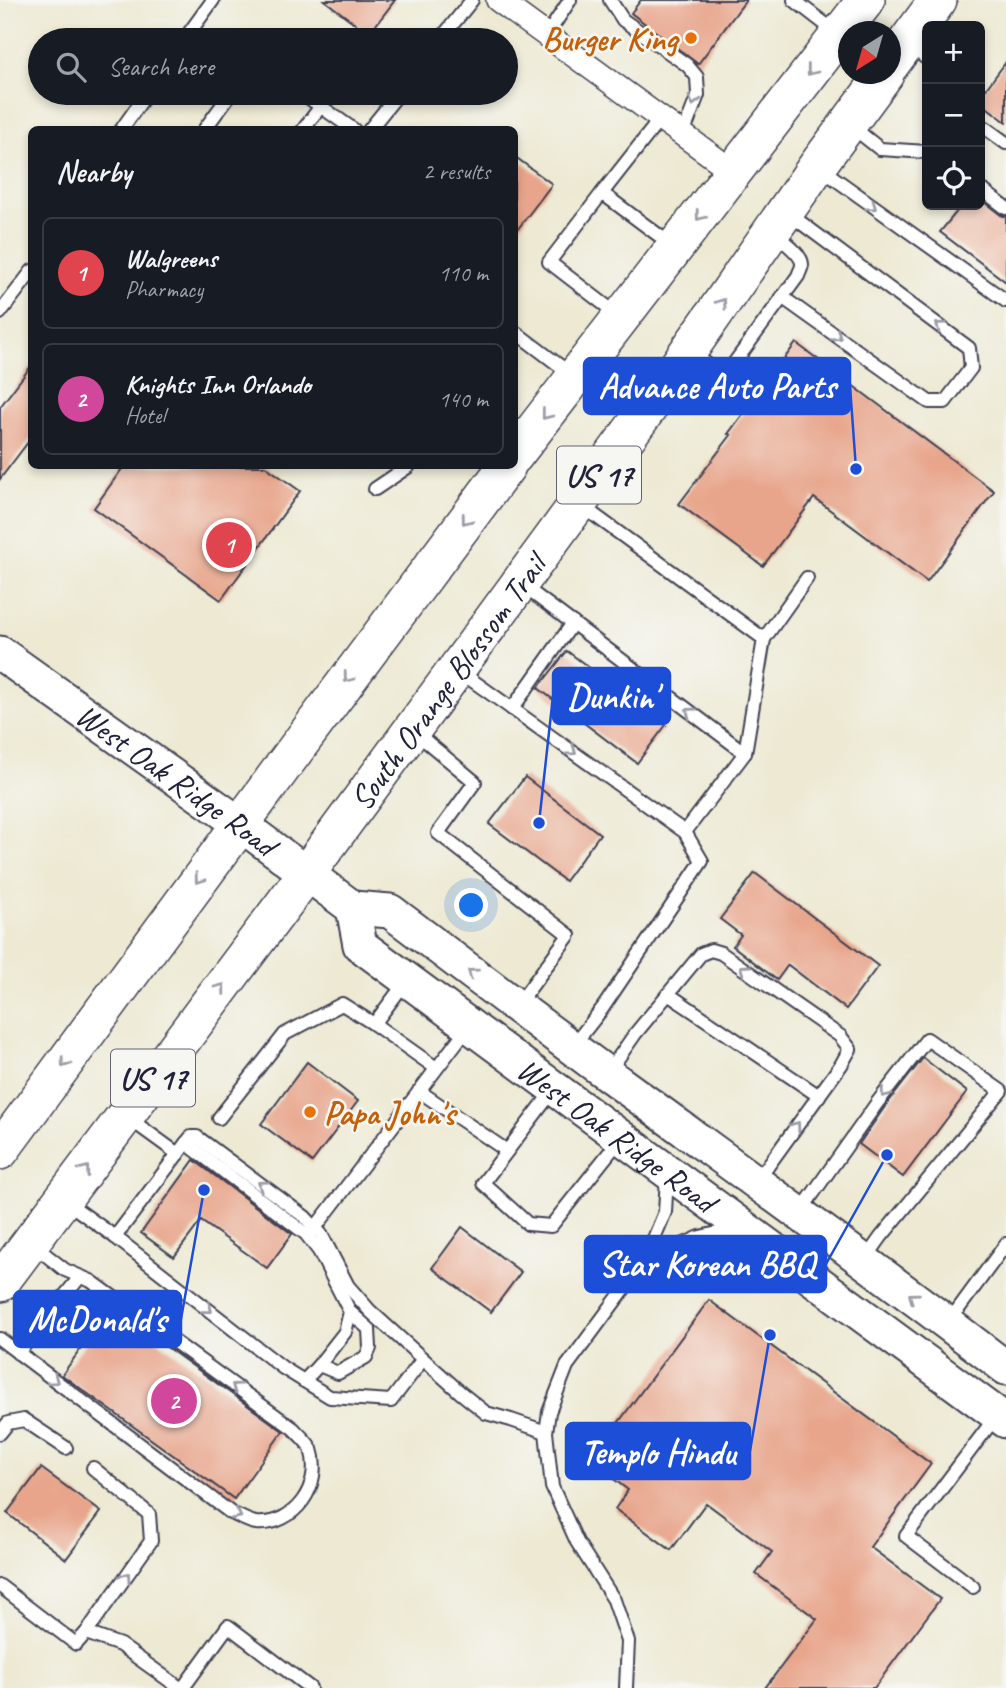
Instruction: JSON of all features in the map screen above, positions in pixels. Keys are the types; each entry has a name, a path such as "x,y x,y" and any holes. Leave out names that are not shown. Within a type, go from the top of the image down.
{"main road":[{"name":"US 17","path":"850,21 866,0"},
{"path":"908,56 938,0"},
{"name":"US 17","path":"518,451 838,36"},
{"name":"South Orange Blossom Trail","path":"0,1283 412,730 688,351 878,84"},
{"name":"US 17","path":"9,1131 506,469"}],"street":[{"path":"498,0 734,172"},
{"name":"West Oak Ridge Road","path":"0,653 353,908 390,911 1006,1368"},
{"name":"West Oak Ridge Road","path":"353,908 360,945 875,1324 916,1335 1003,1412"}],"lane":[{"path":"193,28 213,0"},
{"path":"450,28 472,0"},
{"path":"547,35 570,0"},
{"path":"610,0 624,20 687,65 697,77 698,95 683,134"},
{"path":"794,0 838,34"},
{"path":"124,126 139,105"},
{"path":"207,126 222,105"},
{"path":"372,126 389,105"},
{"path":"306,126 321,106 348,126"},
{"path":"621,318 549,262 661,118"},
{"path":"848,124 880,149 922,152"},
{"path":"985,128 1006,143"},
{"path":"817,166 1006,301"},
{"path":"602,192 676,248"},
{"path":"985,192 1006,208"},
{"path":"688,351 724,377 798,276 803,266 802,260 779,221"},
{"path":"779,221 969,348 971,368 945,402 929,402 782,297"},
{"path":"0,313 28,276"},
{"path":"518,334 575,378"},
{"path":"375,489 405,469"},
{"path":"578,503 764,639"},
{"path":"685,832 745,753 764,639 807,578"},
{"path":"519,583 745,753"},
{"path":"512,709 573,623"},
{"path":"456,669 685,832 702,862 572,1048"},
{"path":"412,730 475,782 438,833 569,935 517,1007"},
{"path":"607,1074 635,1034 701,954 711,950 721,953 840,1036 850,1049 841,1065 756,1181"},
{"path":"374,1024 408,980"},
{"path":"668,994 819,1096"},
{"path":"219,1118 285,1034 342,1004 436,1068"},
{"path":"315,1228 469,1025"},
{"path":"799,1214 877,1103 927,1039 1001,1091 881,1237 864,1262"},
{"path":"554,1088 483,1184 528,1224 551,1226 622,1138"},
{"path":"419,1091 507,1151"},
{"path":"125,1116 182,1149 306,1234 319,1251 350,1312 369,1329 370,1348 366,1357 338,1373 319,1365"},
{"path":"115,1237 191,1137 197,1137 305,1217 321,1234 348,1286 370,1311 461,1393 486,1413 546,1432"},
{"path":"626,1688 628,1641 614,1600 577,1542 552,1487 546,1432 549,1412 567,1366 644,1262 665,1212 668,1172"},
{"path":"63,1200 284,1368 330,1397 391,1401 423,1359"},
{"path":"644,1262 699,1237 742,1227"},
{"path":"0,1339 231,1513 254,1523 274,1522 306,1499 313,1479 313,1460 310,1447 294,1429 91,1281 65,1270 31,1244"},
{"path":"948,1323 1006,1244"},
{"path":"18,1353 80,1277"},
{"path":"304,1381 345,1332 350,1312"},
{"path":"973,1587 906,1536 1003,1412"},
{"path":"4,1428 24,1420 66,1448"},
{"path":"0,1586 76,1644 86,1633 151,1541 149,1514 93,1468"},
{"path":"86,1633 120,1645 181,1688 228,1626 310,1688"}],"building":[{"path":"324,0 395,0 374,28 361,28"},
{"name":"Burger King","path":"641,0 746,0 698,64 631,13"},
{"path":"1006,62 1006,122 985,106 985,90"},
{"path":"518,159 552,184 518,229"},
{"path":"985,203 1006,217 1006,282 940,232 958,210 985,210"},
{"path":"796,343 994,491 927,582 814,498 763,566 679,504"},
{"path":"28,370 28,442 0,479 0,407"},
{"path":"122,469 269,469 300,491 221,600 94,508"},
{"path":"567,651 666,725 637,763 538,688"},
{"path":"525,777 600,834 565,881 489,824"},
{"path":"755,873 878,966 846,1009 788,965 777,980 733,946 741,935 720,919"},
{"path":"923,1058 967,1092 903,1177 859,1144"},
{"name":"Papa John's","path":"307,1062 358,1101 312,1162 261,1124"},
{"path":"194,1160 292,1234 267,1268 201,1221 174,1257 141,1233"},
{"path":"462,1227 521,1272 491,1312 432,1268"},
{"path":"709,1300 931,1464 870,1547 940,1599 874,1688 765,1688 817,1619 756,1574 772,1552 706,1503 671,1550 615,1509 628,1490 590,1461"},
{"path":"111,1307 283,1431 234,1499 62,1375"},
{"path":"41,1468 101,1512 66,1559 7,1513"}],"place":[{"name":"Burger King","path":"691,38"},
{"name":"Advance Auto Parts","path":"856,469"},
{"name":"Walgreens","path":"229,545"},
{"name":"Dunkin'","path":"539,823"},
{"name":"Papa John's","path":"310,1112"},
{"name":"Star Korean BBQ","path":"887,1155"},
{"name":"McDonald's","path":"204,1190"},
{"name":"Templo Hindu","path":"770,1335"},
{"name":"Knights Inn Orlando","path":"174,1401"}]}
